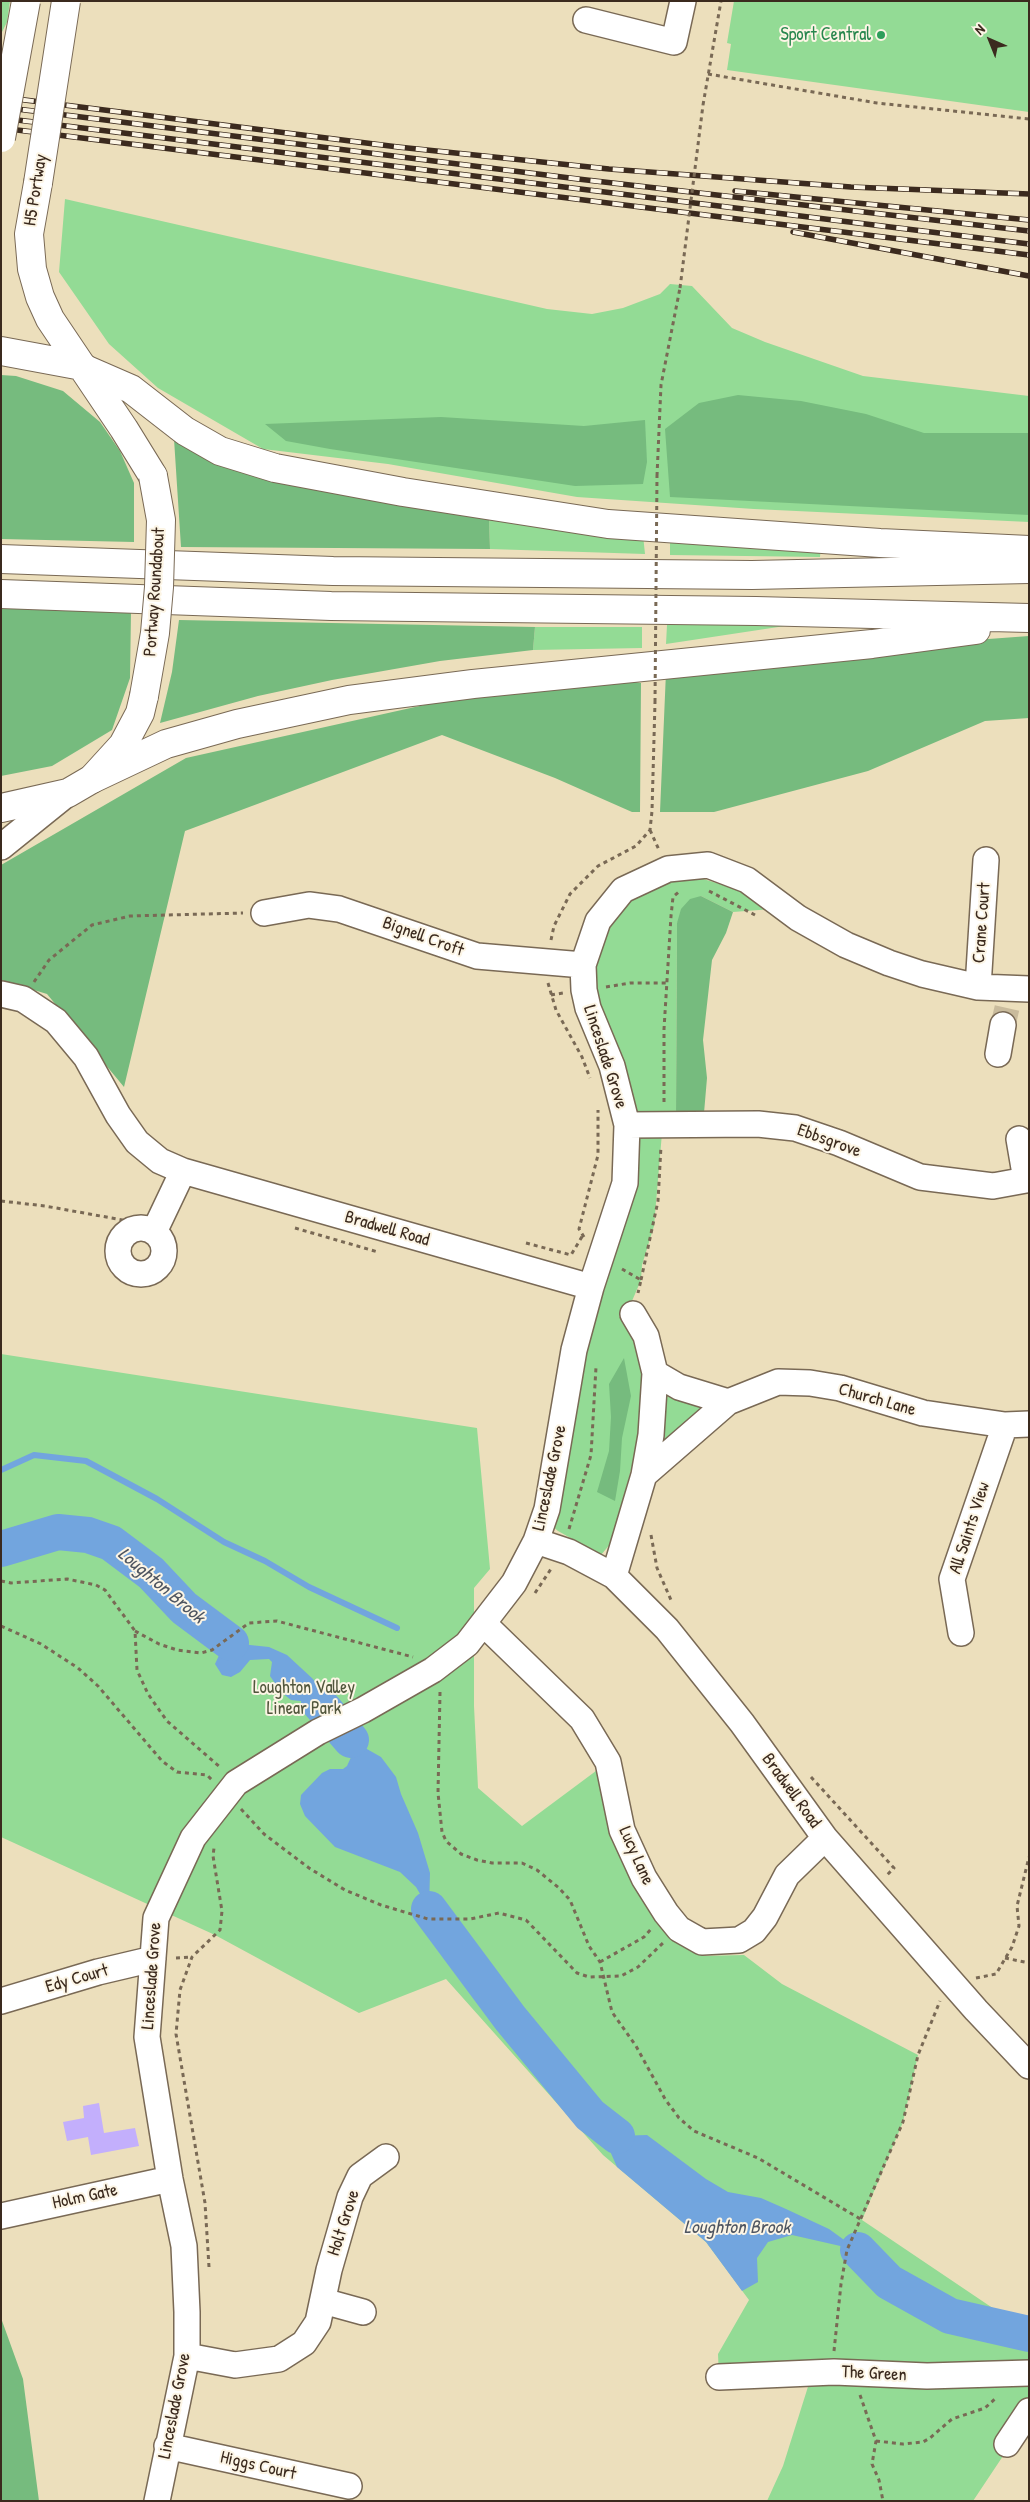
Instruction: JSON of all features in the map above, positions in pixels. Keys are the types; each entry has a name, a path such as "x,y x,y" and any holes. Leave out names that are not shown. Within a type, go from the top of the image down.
{"main road":[{"path":"1,138 26,1"},
{"name":"H5 Portway","path":"66,1 29,234 32,270 50,320 84,368"},
{"path":"1,352 84,368 131,389 185,431 220,451 295,472 403,492 608,524 880,543 1029,550"},
{"name":"Portway Roundabout","path":"1,808 68,793 92,779 123,745 140,713 144,696 155,632 161,520 153,476 84,368"},
{"path":"1,559 333,571 702,575 1029,569"},
{"path":"1,594 331,606 756,611 1029,618"},
{"path":"92,779 166,744 236,724 348,700 472,684 872,644 1029,623"}],"street":[{"path":"586,20 674,42 683,1"},
{"path":"1,847 68,793"},
{"name":"Crane Court","path":"978,986 986,860"},
{"name":"Linceslade Grove","path":"157,2501 186,2356 184,2246 170,2179 147,2037 156,1918 193,1838 236,1796 294,1746 363,1710 433,1670 467,1644 514,1582 536,1541 547,1510 574,1350 591,1287 625,1183 626,1125 612,1066 588,1008 584,990 583,965 598,921 623,890 668,869 708,865 747,880 798,918 846,945 922,974 978,986 1012,1002"},
{"name":"Bignell Croft","path":"264,912 309,905 339,909 477,956 583,965"},
{"name":"Bradwell Road","path":"12,996 56,1021 86,1057 118,1115 137,1142 160,1161 183,1171 591,1287"},
{"path":"998,1054 1012,1002"},
{"name":"Ebbsgrove","path":"626,1125 758,1124 795,1128 839,1143 920,1177 994,1186 1027,1187 1019,1139"},
{"path":"155,1229 183,1171"},
{"path":"614,1576 644,1475 651,1435 655,1373 646,1336 633,1314"},
{"path":"655,1373 679,1387 728,1402"},
{"name":"Church Lane","path":"644,1475 728,1402 778,1382 810,1383 840,1388 923,1413 1017,1424"},
{"name":"All Saints View","path":"961,1633 952,1579 1017,1424"},
{"name":"Bradwell Road","path":"536,1541 569,1552 614,1576 667,1629 742,1723 825,1838 952,1984 1029,2066"},
{"name":"Lucy Lane","path":"484,1624 582,1719 608,1762 622,1830 644,1878 672,1921 702,1942 739,1940 754,1931 788,1875 825,1838"},
{"name":"Edy Court","path":"1,2001 98,1972 153,1959"},
{"name":"Holt Grove","path":"186,2356 235,2365 279,2359 304,2343 318,2322 329,2270 350,2197 360,2176 386,2157"},
{"name":"Holm Gate","path":"1,2216 170,2179"},
{"path":"323,2302 363,2312"},
{"name":"The Green","path":"719,2377 834,2372 927,2376 1018,2373"},
{"path":"1007,2444 1029,2411"},
{"name":"Higgs Court","path":"167,2446 349,2486"}],"path":[{"path":"655,702 657,476 661,385 680,288 703,104 722,1"},
{"path":"708,74 877,103 1029,119"},
{"path":"584,990 630,983 668,983 673,897 682,890"},
{"path":"706,890 746,912 759,916 770,916 778,902"},
{"path":"12,996 49,960 92,925 130,916 264,912"},
{"path":"1,1201 45,1206 155,1229"},
{"path":"622,1269 641,1280 633,1314"},
{"path":"651,1529 657,1568 673,1604"},
{"path":"1,1581 11,1583 67,1580 96,1585 105,1590 135,1631 159,1644 177,1650 201,1653 212,1650 249,1623 277,1621 400,1652 422,1660 433,1670 440,1684 438,1793 442,1832 446,1841 461,1854 476,1860 492,1864 522,1863 544,1876 570,1900 589,1946 600,1962 605,1976 612,2012 636,2046 665,2100 679,2118 694,2131 758,2158 862,2220"},
{"path":"1,1626 41,1644 78,1668 98,1686 162,1761 177,1772 207,1775 236,1796"},
{"path":"135,1631 137,1670 148,1694 167,1722 236,1796 264,1834 309,1868 345,1890 381,1905 428,1919 470,1919 499,1913 526,1920 577,1973 589,1977 621,1976 638,1967 672,1921"},
{"path":"807,1773 894,1868 870,1891"},
{"path":"209,2274 204,2203 176,2034 180,1990 192,1957 220,1930 222,1911 213,1856 215,1841"},
{"path":"834,2372 834,2338 848,2250 903,2122 918,2055 944,1991 952,1984 996,1974 1005,1958 1019,1926 1017,1906 1029,1857"},
{"path":"600,1962 672,1921"},
{"path":"1005,1958 1029,1963"},
{"path":"876,2441 903,2444 923,2442 952,2419 977,2412 994,2401 1005,2385 1018,2373"},
{"path":"859,2374 859,2391 864,2410 872,2424 876,2441 872,2464 883,2501"}],"green space":[{"path":"1,1 10,1 7,22 1,34"},
{"name":"Sport Central","path":"734,1 1029,1 1029,112 727,70 731,44 727,43"},
{"path":"65,199 547,309 592,314 623,308 660,294 670,284 692,286 732,328 765,342 863,376 1029,396 1029,522 754,509 577,497 388,464 263,449 158,388 109,344 59,272"},
{"path":"1,375 16,376 63,391 100,422 120,451 134,483 134,542 1,539"},
{"path":"738,395 801,401 866,414 924,433 1029,433 1029,515 670,497 665,429 699,403"},
{"path":"441,417 584,426 645,420 647,462 643,484 575,486 330,449 286,441 265,424"},
{"path":"174,439 489,518 490,549 181,547"},
{"path":"489,518 643,535 645,554 490,549"},
{"path":"670,538 821,547 820,557 670,555"},
{"path":"1,608 131,611 130,678 112,730 52,766 1,776"},
{"path":"179,620 535,627 533,650 440,661 332,680 258,696 160,723 172,672"},
{"path":"798,624 666,644 667,625"},
{"path":"535,627 642,627 642,648 533,650"},
{"path":"1029,636 1029,718 985,721 868,771 714,812 660,812 666,672 867,648"},
{"path":"629,681 641,683 640,812 632,812 555,778 442,735 185,831 124,1087 47,994 1,980 1,865 186,758 451,699"},
{"path":"676,878 700,878 756,895 772,909 733,912 701,896 677,923 676,1114 636,1111 601,1016 595,980 597,957 605,930 631,897"},
{"path":"701,896 733,912 726,933 712,960 703,1040 707,1078 704,1113 676,1114 677,923 681,909 690,899"},
{"path":"662,1133 654,1226 642,1265 641,1280 632,1301 619,1316 636,1334 648,1374 640,1437 611,1543 601,1555 552,1526 595,1306 636,1160 640,1134"},
{"name":"Loughton Valley Linear Park","path":"1,1354 477,1428 490,1569 474,1588 474,1706 478,1788 522,1826 608,1762 622,1830 681,1935 702,1956 744,1955 782,1984 918,2055 903,2122 862,2220 1006,2317 1029,2316 1029,2417 973,2501 767,2501 783,2466 812,2374 719,2377 718,2354 749,2300 706,2242 603,2155 446,1979 359,2013 215,1935 1,1837"},
{"path":"624,1358 631,1396 622,1438 620,1471 615,1501 597,1492 609,1451 611,1417 609,1384"},
{"path":"668,1392 710,1408 660,1451"},
{"path":"1,2318 23,2379 39,2501 1,2501"}],"water":[{"name":"Loughton Brook","path":"231,1643 269,1647 287,1655 313,1679 321,1691 319,1703 291,1700 281,1692 270,1676 272,1662 269,1659 250,1660 240,1672 231,1677 222,1675 215,1664 221,1651"},
{"path":"351,1740 381,1757 396,1777 401,1794 418,1833 430,1873 429,1909 416,1887 400,1872 335,1847 305,1816 300,1804 301,1795 322,1773 330,1769 343,1769 347,1766 352,1755 346,1745"},
{"name":"Loughton Brook","path":"647,2135 706,2179 728,2192 761,2198 786,2209 829,2229 858,2250 792,2235 768,2242 757,2258 758,2282 742,2291 706,2242 617,2167 610,2151 617,2136"}],"building":[{"path":"99,2103 104,2133 135,2128 139,2146 91,2155 88,2137 67,2141 63,2122 84,2118 83,2106"}],"waterway":[{"path":"1,1470 34,1455 86,1461 157,1499 224,1542 265,1561 309,1587 397,1628"},
{"name":"Loughton Brook","path":"1,1549 58,1532 88,1535 111,1543 151,1573 184,1608 231,1643"},
{"name":"Loughton Brook","path":"319,1703 351,1740"},
{"name":"Loughton Brook","path":"429,1909 510,2018 590,2115 617,2136"},
{"name":"Loughton Brook","path":"858,2250 889,2282 950,2316 1029,2334"}],"tunnel":[{"path":"1003,1025 1007,1008"}],"railway":[{"path":"1,97 398,147 609,169 851,187 1029,194"},
{"path":"1,107 578,179 1029,231"},
{"path":"1,118 1029,244"},
{"path":"1,128 1029,255"},
{"path":"735,191 1029,220"},
{"path":"793,232 1029,276"}],"place":[{"name":"Sport Central","path":"881,35"}]}
